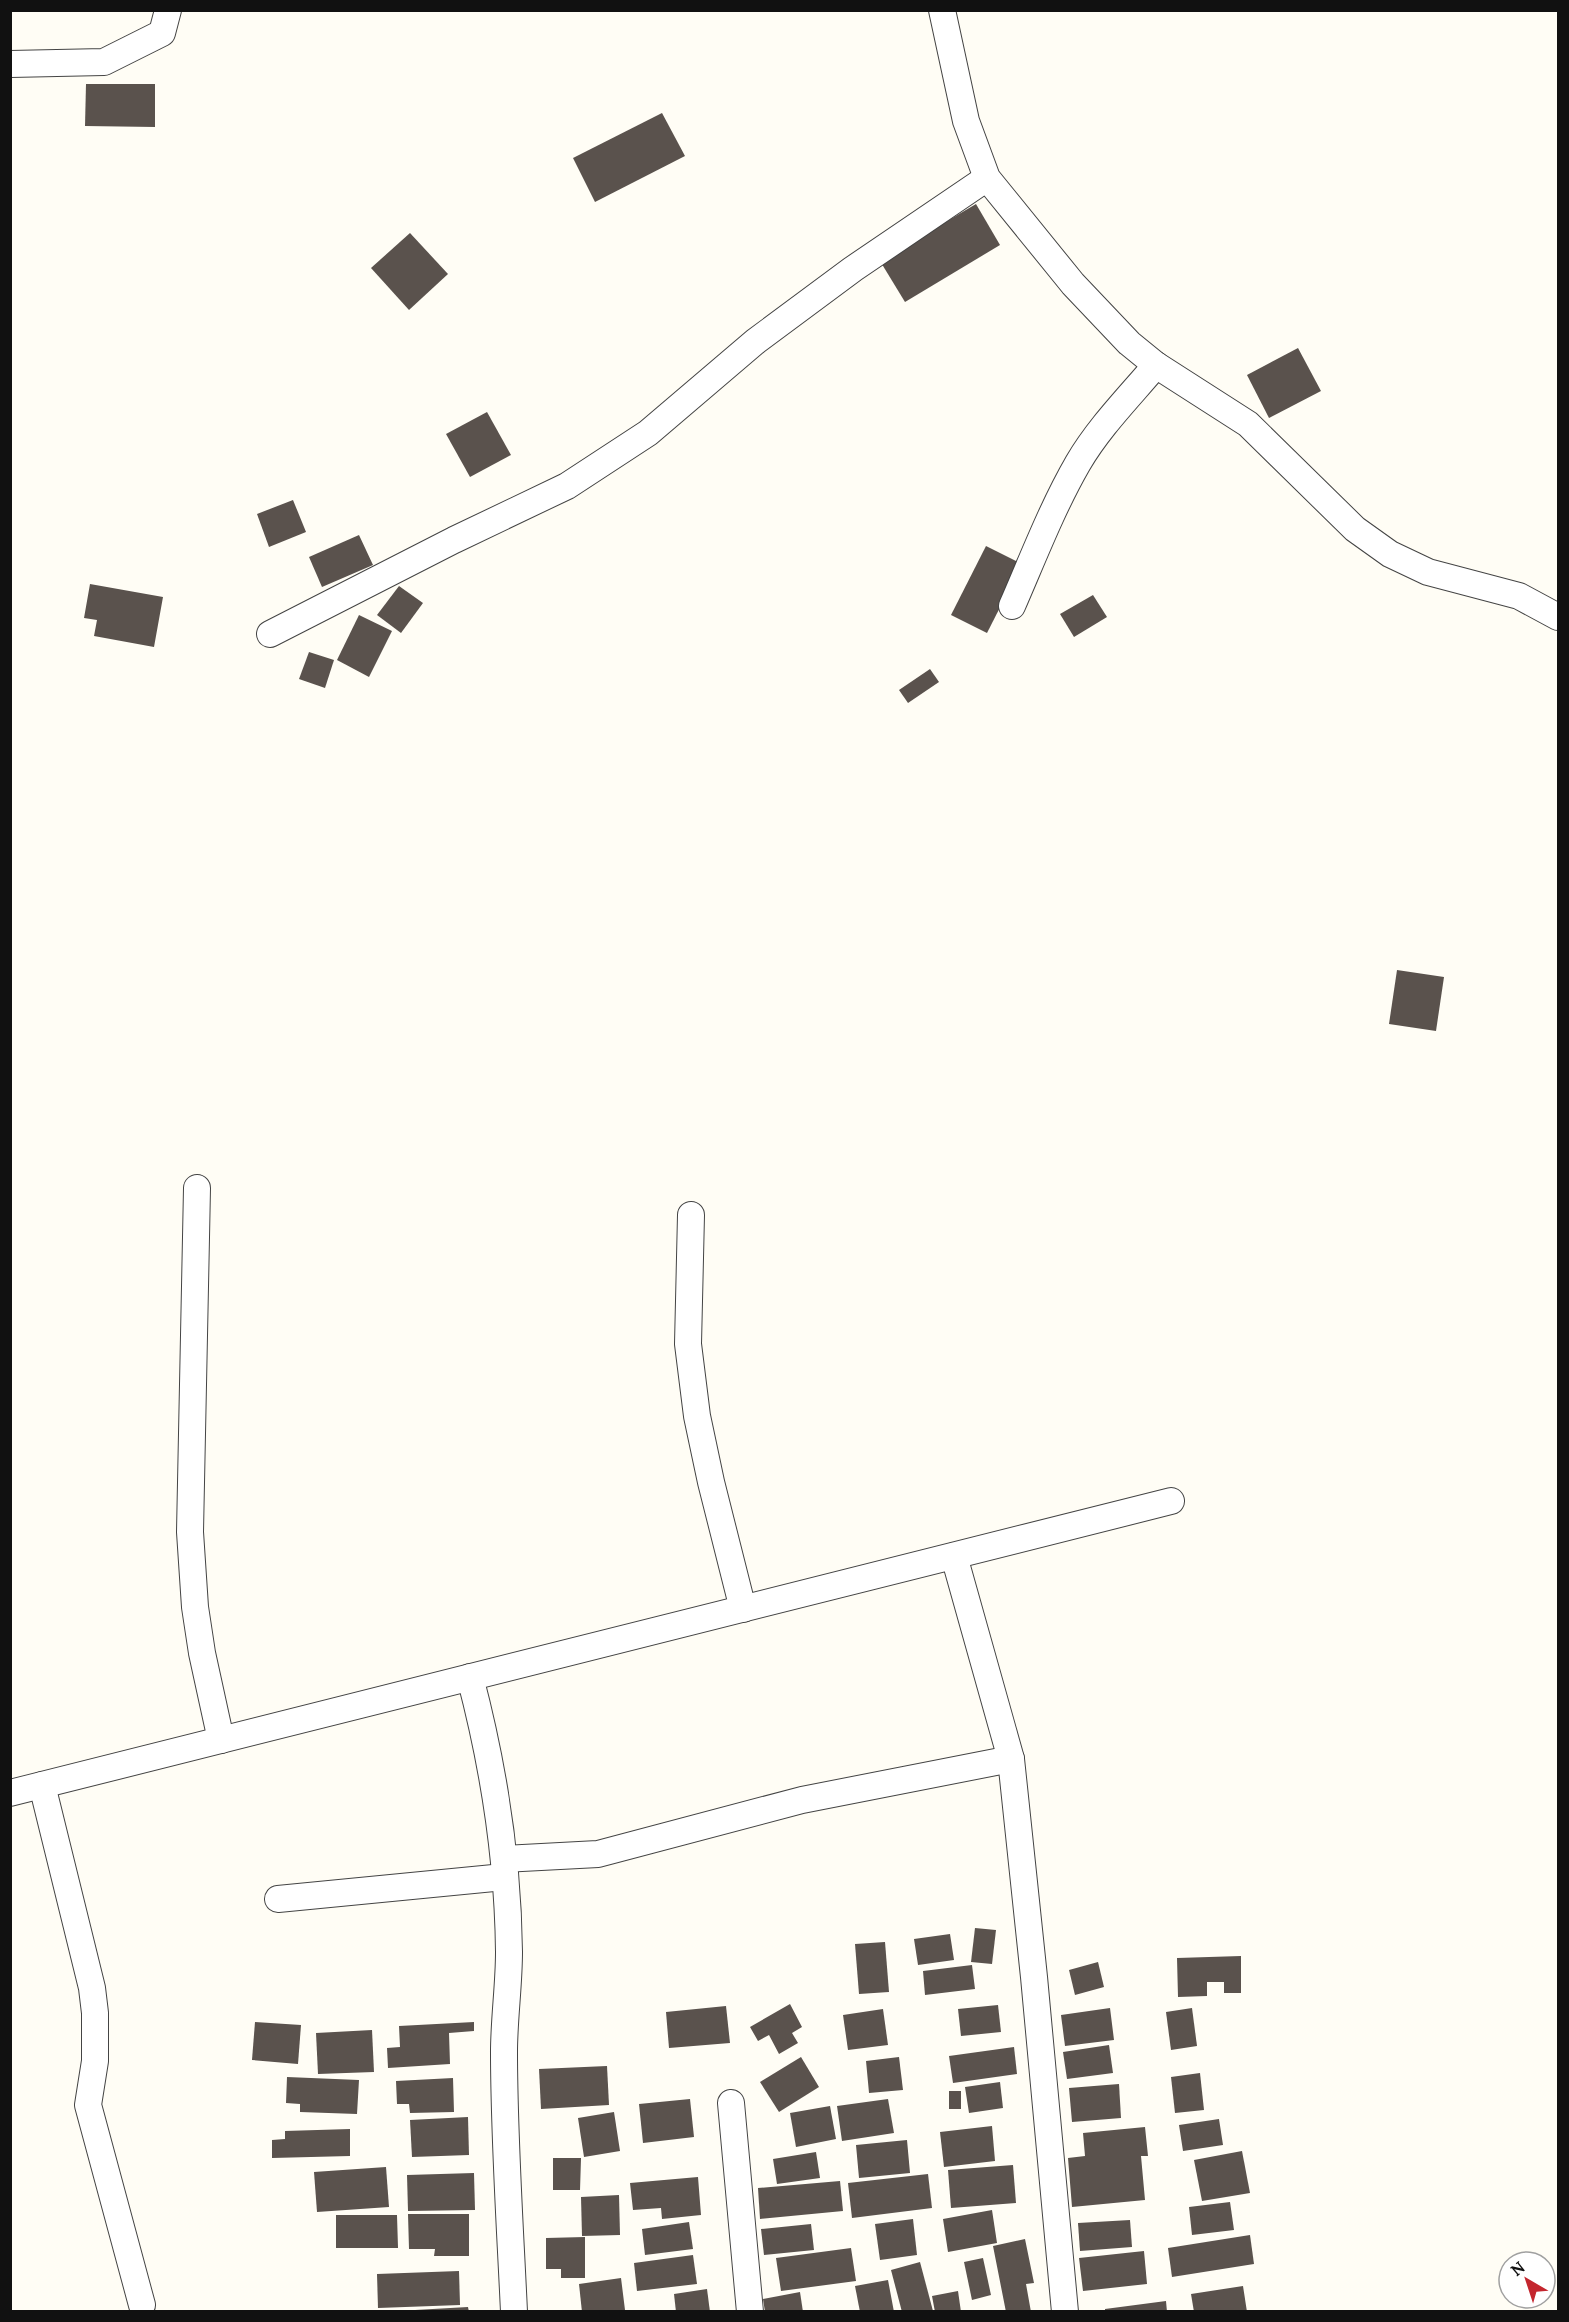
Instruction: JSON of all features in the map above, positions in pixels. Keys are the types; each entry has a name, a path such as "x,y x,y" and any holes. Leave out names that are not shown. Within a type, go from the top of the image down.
{"street":[{"path":"10,64 104,62 162,33 168,10"},
{"path":"942,10 966,121 987,178 1073,284 1129,343 1156,365 1248,424 1355,529 1390,554 1428,572 1519,596 1558,617"},
{"path":"270,634 454,540 567,486 648,433 756,341 835,282 987,178"},
{"path":"1012,606 1053,512 1079,461 1098,434 1156,365"},
{"path":"197,1188 190,1532 195,1607 202,1653 221,1740"},
{"path":"691,1215 689,1356 697,1416 711,1482 743,1609"},
{"path":"10,1793 1171,1501"},
{"path":"954,1556 1011,1759 1065,2312"},
{"path":"470,1677 492,1767 508,1906 504,2050 514,2312"},
{"path":"278,1899 598,1854 802,1800 1011,1759"},
{"path":"42,1785 92,1988 95,2061 88,2105 142,2305"},
{"path":"730,2103 750,2312"}],"building":[{"path":"86,84 155,84 155,127 85,126"},
{"path":"662,113 685,156 595,202 573,158"},
{"path":"976,204 1000,245 905,302 880,261"},
{"path":"410,233 448,274 409,310 371,268"},
{"path":"1298,348 1321,391 1269,418 1247,375"},
{"path":"487,412 511,455 470,477 446,434"},
{"path":"293,500 306,532 269,547 257,514"},
{"path":"359,535 373,565 322,587 309,557"},
{"path":"986,546 1022,564 987,633 951,615"},
{"path":"90,584 163,597 154,647 94,636 97,620 84,618"},
{"path":"399,586 423,603 401,633 377,615"},
{"path":"1093,595 1107,617 1074,637 1060,614"},
{"path":"359,615 392,631 369,677 337,660"},
{"path":"309,652 334,660 325,688 299,679"},
{"path":"930,669 939,682 908,703 899,690"},
{"path":"1397,970 1444,977 1436,1031 1389,1024"},
{"path":"975,1928 996,1930 992,1964 971,1962"},
{"path":"950,1934 954,1960 918,1965 914,1939"},
{"path":"885,1942 889,1992 859,1994 855,1944"},
{"path":"1241,1956 1241,1993 1224,1993 1224,1982 1207,1982 1207,1996 1178,1997 1177,1958"},
{"path":"1098,1962 1104,1987 1075,1995 1069,1970"},
{"path":"972,1965 975,1989 925,1995 923,1971"},
{"path":"790,2004 802,2027 792,2033 798,2043 779,2054 769,2035 758,2041 750,2027"},
{"path":"998,2005 1001,2032 961,2036 958,2009"},
{"path":"726,2006 730,2043 669,2048 666,2012"},
{"path":"1110,2008 1114,2040 1065,2046 1061,2015"},
{"path":"1192,2008 1197,2046 1171,2050 1166,2012"},
{"path":"883,2009 888,2045 848,2050 843,2015"},
{"path":"255,2022 301,2025 298,2064 252,2060"},
{"path":"474,2022 474,2031 449,2033 450,2064 388,2068 387,2048 400,2047 399,2026"},
{"path":"372,2030 374,2072 318,2074 316,2033"},
{"path":"1109,2045 1113,2073 1067,2079 1063,2052"},
{"path":"1014,2047 1017,2074 953,2083 949,2056"},
{"path":"801,2057 819,2087 779,2112 760,2082"},
{"path":"899,2057 903,2090 869,2093 866,2061"},
{"path":"607,2066 609,2105 541,2109 539,2069"},
{"path":"1200,2073 1204,2110 1175,2113 1171,2077"},
{"path":"287,2077 359,2080 357,2114 300,2112 300,2104 286,2103"},
{"path":"453,2078 454,2112 410,2113 409,2104 397,2104 396,2081"},
{"path":"1000,2082 1003,2108 969,2113 965,2087"},
{"path":"1119,2084 1121,2118 1072,2122 1069,2088"},
{"path":"949,2091 961,2091 961,2109 949,2109"},
{"path":"690,2099 694,2137 643,2143 639,2104"},
{"path":"888,2099 894,2133 842,2141 837,2106"},
{"path":"830,2106 836,2139 796,2147 790,2113"},
{"path":"614,2112 620,2151 584,2157 578,2118"},
{"path":"468,2117 469,2155 412,2157 410,2120"},
{"path":"1219,2119 1223,2145 1183,2151 1179,2125"},
{"path":"992,2126 995,2161 944,2167 940,2132"},
{"path":"1145,2127 1148,2156 1141,2156 1145,2200 1072,2207 1068,2158 1085,2156 1083,2133"},
{"path":"350,2129 350,2156 272,2158 272,2140 285,2139 285,2131"},
{"path":"907,2140 910,2173 859,2178 856,2145"},
{"path":"1242,2151 1250,2193 1202,2201 1194,2160"},
{"path":"816,2152 820,2178 777,2184 773,2159"},
{"path":"553,2158 581,2158 580,2190 553,2190"},
{"path":"1013,2165 1016,2203 951,2208 948,2170"},
{"path":"386,2167 389,2207 317,2212 314,2172"},
{"path":"474,2173 475,2210 408,2211 407,2175"},
{"path":"928,2174 932,2208 852,2218 848,2183"},
{"path":"698,2177 701,2215 662,2219 661,2208 633,2210 630,2183"},
{"path":"840,2181 843,2211 760,2219 758,2188"},
{"path":"619,2195 620,2235 582,2236 581,2197"},
{"path":"1230,2202 1234,2230 1192,2235 1189,2207"},
{"path":"992,2210 997,2243 948,2252 943,2219"},
{"path":"408,2214 469,2214 469,2256 434,2256 435,2249 409,2249"},
{"path":"336,2215 397,2215 398,2248 336,2248"},
{"path":"913,2219 917,2255 880,2260 875,2224"},
{"path":"1130,2220 1132,2247 1080,2251 1078,2223"},
{"path":"689,2222 693,2249 645,2255 642,2229"},
{"path":"811,2224 814,2250 764,2255 761,2229"},
{"path":"1250,2235 1254,2264 1172,2277 1168,2248"},
{"path":"585,2237 585,2278 561,2278 561,2269 546,2269 546,2238"},
{"path":"1025,2239 1034,2283 1026,2284 1031,2312 1006,2312 993,2246"},
{"path":"851,2248 856,2281 781,2291 776,2258"},
{"path":"1144,2251 1147,2284 1083,2291 1079,2258"},
{"path":"693,2255 697,2284 637,2291 634,2263"},
{"path":"983,2258 991,2295 972,2300 964,2262"},
{"path":"920,2262 933,2311 902,2312 891,2270"},
{"path":"459,2271 460,2305 378,2308 377,2274"},
{"path":"621,2278 625,2310 582,2312 579,2284"},
{"path":"888,2280 894,2312 860,2312 855,2286"},
{"path":"1243,2286 1247,2312 1194,2312 1191,2294"},
{"path":"707,2289 710,2312 676,2312 674,2294"},
{"path":"958,2291 961,2312 935,2312 932,2296"},
{"path":"800,2292 803,2312 765,2312 763,2299"},
{"path":"1166,2301 1167,2312 1105,2312 1105,2309"},
{"path":"468,2307 469,2312 415,2312 415,2310"}]}
